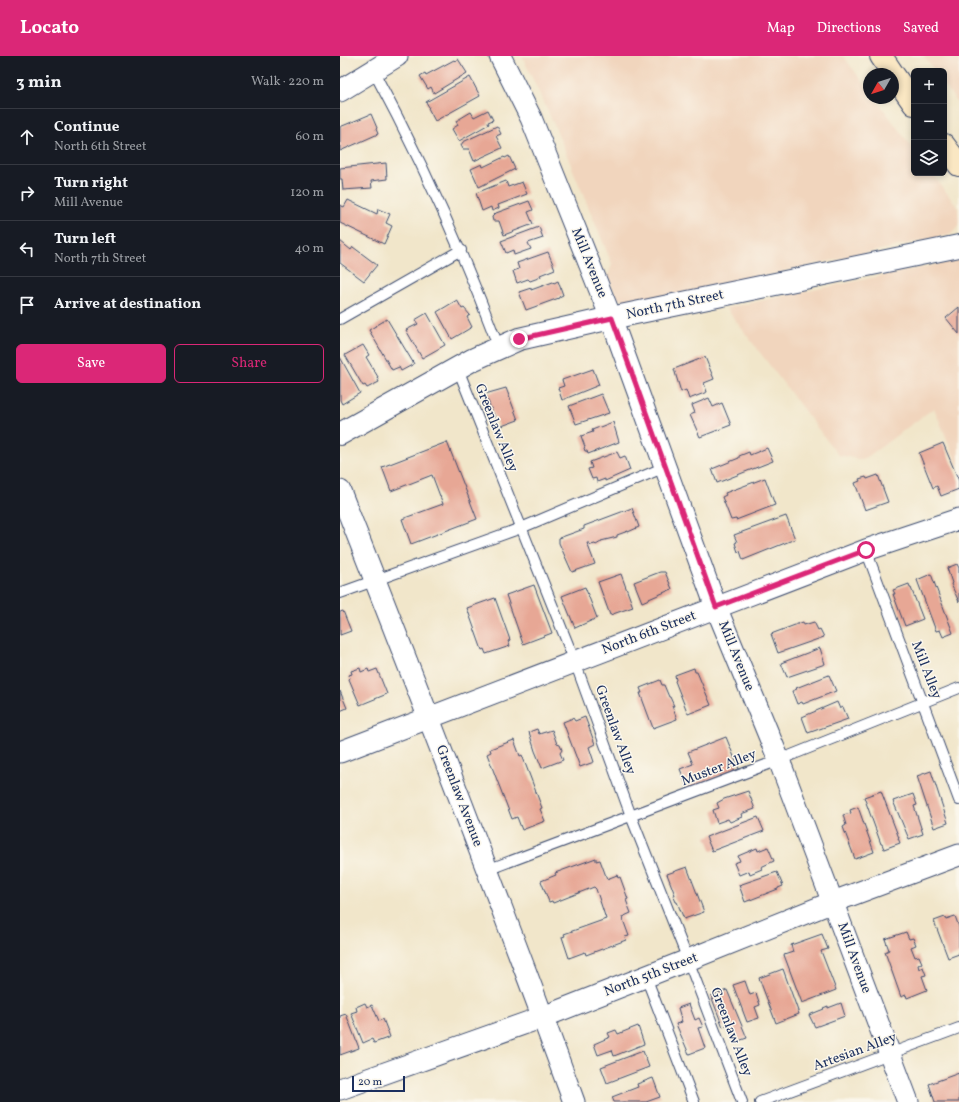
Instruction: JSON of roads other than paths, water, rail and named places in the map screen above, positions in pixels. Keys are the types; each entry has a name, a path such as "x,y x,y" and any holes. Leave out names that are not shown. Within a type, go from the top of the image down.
{"main road":[{"path":"881,56 889,68"},
{"path":"899,83 911,100"},
{"path":"947,148 959,165"}],"street":[{"name":"Mill Avenue","path":"500,56 531,118 612,318 716,607 779,760 908,1102"},
{"path":"340,91 385,61"},
{"name":"North 7th Street","path":"340,434 472,360 519,339 612,318 959,246"},
{"name":"Greenlaw Avenue","path":"340,491 429,718 574,1102"},
{"name":"North 6th Street","path":"340,752 866,550 959,519"},
{"name":"North 5th Street","path":"340,1089 543,1017 833,902 959,855"}],"lane":[{"path":"385,61 408,136 434,189 461,250 499,348"},
{"path":"340,319 461,250"},
{"name":"Greenlaw Alley","path":"458,369 575,662 632,816 742,1102"},
{"path":"340,593 521,528 665,467"},
{"name":"Mill Alley","path":"866,550 959,800"},
{"name":"Muster Alley","path":"487,870 779,760 959,688"},
{"path":"646,977 694,1102"},
{"name":"Artesian Alley","path":"760,1102 959,1028"}]}
